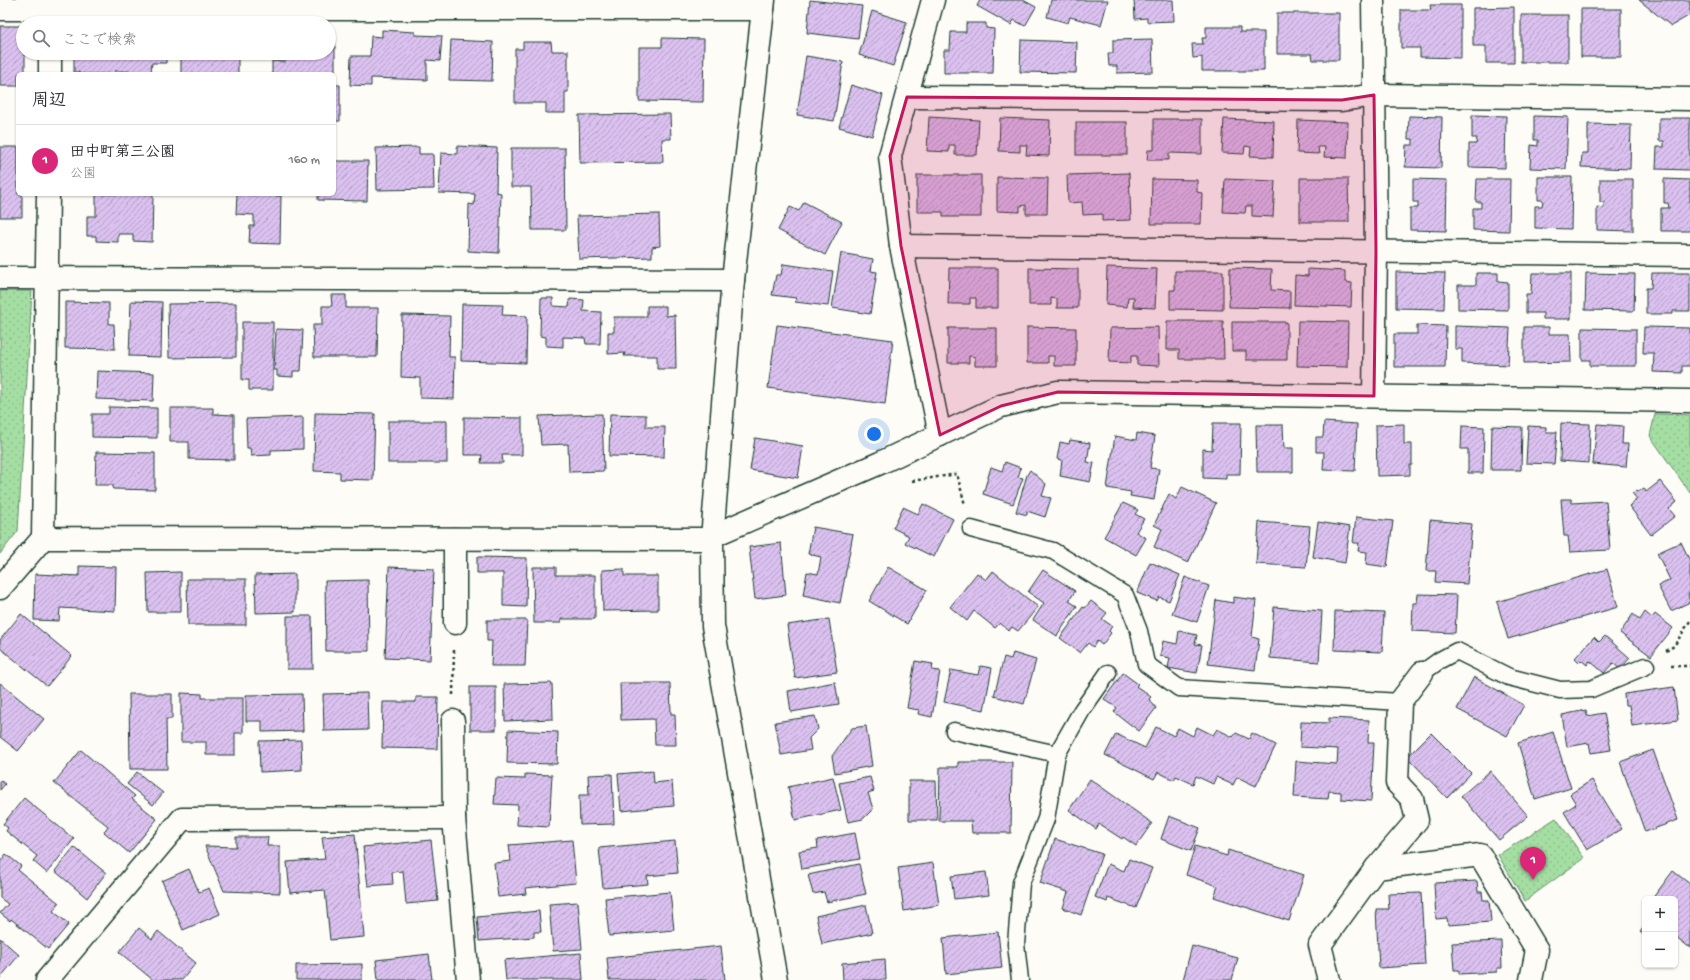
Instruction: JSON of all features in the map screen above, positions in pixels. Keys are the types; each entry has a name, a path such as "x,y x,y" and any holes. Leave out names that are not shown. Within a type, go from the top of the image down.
{"street":[{"path":"933,0 890,156 901,246 940,435"},
{"path":"1374,0 1376,251 1374,396"},
{"path":"0,9 51,10 764,5 733,280 712,538 713,626 776,980"},
{"path":"50,60 50,72"},
{"path":"907,97 1342,100 1374,95 1690,99"},
{"path":"0,588 43,538 48,196"},
{"path":"901,246 1690,255"},
{"path":"0,278 733,280"},
{"path":"43,538 712,538 1001,406 1058,392 1690,401"},
{"path":"455,539 455,623"},
{"path":"1329,980 1320,945 1376,868 1417,820 1412,799 1396,783 1400,702 1422,673"},
{"path":"453,721 454,818 468,980"},
{"path":"47,980 182,820 454,818"},
{"path":"1376,868 1480,855 1537,950 1531,980"}],"lane":[{"path":"971,529 1053,551 1125,595 1139,631 1146,664 1179,688 1400,702"},
{"path":"1422,673 1440,660 1457,651 1509,677 1560,690 1591,689 1646,666"},
{"path":"1020,980 1016,944 1021,883 1046,819 1057,754 1082,710 1108,673"},
{"path":"954,731 1057,754"}],"path":[{"path":"912,481 957,474 971,529"},
{"path":"1646,666 1674,646 1690,621"},
{"path":"453,721 455,623"}],"highlighted area":[{"path":"1374,95 1376,251 1374,396 1058,392 1001,406 940,435 901,246 890,156 907,97 1342,100"}],"green space":[{"path":"0,291 32,291 18,531 0,554"},
{"path":"1655,414 1690,415 1690,493 1650,436"},
{"path":"1556,818 1584,858 1525,901 1498,855"}],"building":[{"path":"810,0 862,6 858,39 807,33"},
{"path":"980,0 1023,0 1036,7 1025,26 1014,20 1011,25 977,6"},
{"path":"1051,0 1108,0 1101,25 1070,17 1068,23 1047,17"},
{"path":"1134,0 1173,0 1174,21 1147,22 1147,18 1135,19"},
{"path":"1639,0 1690,0 1690,15 1671,26"},
{"path":"1430,5 1461,5 1461,58 1420,57 1420,48 1401,48 1401,10 1431,10"},
{"path":"1514,7 1514,63 1486,63 1486,46 1473,46 1473,8"},
{"path":"1581,9 1621,9 1621,57 1581,57"},
{"path":"872,11 907,22 893,66 859,55"},
{"path":"1277,13 1339,13 1339,60 1313,60 1312,54 1277,54"},
{"path":"1521,15 1568,15 1568,62 1521,62"},
{"path":"966,23 986,23 986,28 994,29 993,73 944,73 944,50 950,50 951,32 966,32"},
{"path":"0,26 16,26 16,60 25,60 25,72 16,72 16,86 0,86"},
{"path":"1206,27 1240,27 1240,32 1264,32 1264,71 1202,71 1202,57 1193,58 1192,44 1203,44 1202,38 1206,38"},
{"path":"382,30 415,32 415,35 442,36 440,61 427,60 427,80 371,78 371,86 350,85 351,56 370,56 371,36 382,37"},
{"path":"662,38 704,39 703,102 639,101 639,47 662,47"},
{"path":"1152,39 1153,72 1117,73 1117,66 1109,66 1108,53 1113,53 1113,40"},
{"path":"451,40 493,42 492,81 449,80"},
{"path":"1021,40 1077,42 1076,73 1020,72"},
{"path":"523,42 551,42 552,51 568,51 568,92 565,92 565,113 546,113 546,103 515,103 515,49 523,49"},
{"path":"806,56 843,62 834,121 797,115"},
{"path":"74,60 166,60 166,63 152,63 151,72 74,72"},
{"path":"181,60 238,60 238,72 181,72"},
{"path":"285,60 335,60 335,72 272,72 272,61 285,62"},
{"path":"336,85 340,85 340,121 336,121"},
{"path":"851,85 883,95 872,136 839,127"},
{"path":"670,114 671,139 662,139 663,162 580,163 579,115"},
{"path":"1472,115 1506,116 1505,168 1469,167 1469,144 1476,144 1477,138 1472,138"},
{"path":"1409,116 1442,117 1441,168 1405,167 1406,145 1413,145 1413,139 1408,139"},
{"path":"1534,116 1568,117 1566,169 1530,168 1531,145 1538,146 1538,140 1534,140"},
{"path":"929,117 979,120 977,155 955,155 955,145 949,145 949,152 927,151"},
{"path":"1000,118 1050,120 1049,156 1026,155 1027,145 1020,145 1020,152 999,151"},
{"path":"1659,118 1690,118 1690,170 1656,169 1657,147 1664,147 1664,141 1659,141"},
{"path":"1154,119 1202,119 1202,154 1169,153 1169,160 1147,160 1148,150 1154,150"},
{"path":"1224,119 1274,121 1273,157 1250,156 1251,147 1245,146 1244,154 1222,153"},
{"path":"1298,120 1348,122 1347,158 1324,157 1325,147 1318,147 1319,154 1297,153"},
{"path":"1076,122 1127,122 1127,155 1076,155"},
{"path":"1588,124 1631,125 1630,169 1581,167 1582,153 1588,153"},
{"path":"457,146 497,148 496,192 501,193 499,253 468,251 469,204 474,205 475,194 439,193 441,153 457,154"},
{"path":"0,147 16,147 16,196 22,196 22,217 0,217"},
{"path":"419,147 419,154 433,154 434,189 377,190 376,148"},
{"path":"511,148 565,148 566,230 532,230 531,187 511,187"},
{"path":"336,161 368,161 367,201 318,200 318,196 336,196"},
{"path":"1129,173 1131,220 1102,221 1102,214 1083,215 1082,202 1068,203 1067,175"},
{"path":"917,175 981,175 981,217 943,217 943,212 917,212"},
{"path":"997,177 1048,178 1047,214 1026,214 1026,205 1020,206 1020,212 997,211"},
{"path":"1538,177 1572,177 1571,229 1535,228 1535,206 1542,206 1543,200 1538,200"},
{"path":"1300,178 1348,178 1349,222 1300,222"},
{"path":"1152,179 1197,180 1197,192 1202,193 1201,224 1151,224"},
{"path":"1225,179 1275,181 1273,217 1252,216 1252,206 1246,206 1245,213 1223,212"},
{"path":"1413,179 1447,180 1446,231 1410,230 1410,208 1418,208 1418,202 1413,202"},
{"path":"1477,179 1510,179 1509,231 1473,230 1473,208 1481,208 1481,202 1476,202"},
{"path":"1600,179 1633,179 1633,231 1597,230 1597,207 1604,208 1604,202 1600,202"},
{"path":"1664,179 1690,180 1690,231 1661,231 1661,208 1669,208 1668,203 1664,203"},
{"path":"96,196 153,196 152,242 133,241 133,234 118,234 118,242 96,241 96,236 87,236 87,216 96,216"},
{"path":"237,196 281,196 280,244 249,243 250,226 254,226 254,215 236,214"},
{"path":"804,202 842,222 825,255 778,230 790,207 799,211"},
{"path":"659,214 660,246 652,247 652,257 579,259 577,216"},
{"path":"841,253 873,259 871,271 877,272 870,314 832,308"},
{"path":"783,264 833,271 828,306 795,302 796,298 772,295 776,275 781,275"},
{"path":"1107,267 1157,269 1155,308 1133,307 1134,297 1128,297 1127,307 1106,305"},
{"path":"949,268 998,268 998,308 976,308 976,298 970,298 970,304 948,304"},
{"path":"1029,268 1078,269 1078,308 1057,308 1057,299 1051,298 1051,305 1029,305"},
{"path":"1230,268 1272,269 1271,290 1290,291 1290,308 1229,307"},
{"path":"1308,269 1345,271 1345,282 1352,283 1351,307 1294,305 1295,275 1308,276"},
{"path":"1175,271 1223,271 1223,310 1170,309 1170,290 1175,290"},
{"path":"1396,272 1445,273 1444,309 1396,308"},
{"path":"1476,273 1498,273 1498,281 1508,282 1508,310 1458,309 1458,285 1476,285"},
{"path":"1532,273 1571,273 1571,319 1543,319 1543,313 1526,313 1526,294 1531,294"},
{"path":"1586,273 1635,274 1634,311 1585,310"},
{"path":"1652,273 1690,273 1690,311 1673,311 1673,314 1646,314 1646,288 1651,288"},
{"path":"331,295 346,295 346,308 378,308 377,357 314,357 313,325 322,325 322,306 332,306"},
{"path":"541,298 553,298 553,306 569,307 570,299 584,300 583,311 601,312 600,344 586,344 585,338 563,337 563,347 546,346 546,337 540,336"},
{"path":"131,301 162,302 161,357 129,356"},
{"path":"65,302 109,303 109,324 114,324 115,349 65,348"},
{"path":"236,303 236,357 169,358 168,304"},
{"path":"462,304 503,305 502,315 527,316 526,363 461,361"},
{"path":"647,306 666,306 666,316 675,315 676,369 657,369 657,356 624,356 625,353 608,354 608,332 614,332 614,317 647,317"},
{"path":"402,315 450,316 449,357 455,357 454,399 420,398 420,378 401,377"},
{"path":"1167,321 1223,321 1224,359 1179,359 1179,350 1167,350"},
{"path":"1298,321 1348,322 1347,367 1297,366"},
{"path":"242,322 273,322 273,390 249,390 249,380 242,380"},
{"path":"1232,322 1287,322 1287,360 1246,360 1246,351 1232,351"},
{"path":"777,325 893,340 885,404 768,388"},
{"path":"1417,325 1446,326 1445,367 1394,367 1394,334 1417,334"},
{"path":"1455,326 1510,328 1508,365 1462,363 1462,349 1455,349"},
{"path":"1027,327 1076,328 1076,366 1054,366 1054,356 1048,356 1048,363 1027,363"},
{"path":"1158,327 1159,366 1137,365 1137,356 1131,356 1131,363 1109,362 1110,328"},
{"path":"1524,327 1549,327 1549,334 1570,334 1571,362 1524,363"},
{"path":"1644,327 1690,328 1690,366 1682,366 1682,373 1653,372 1654,353 1643,353"},
{"path":"948,328 997,328 997,366 975,366 975,357 969,356 969,363 948,363"},
{"path":"1582,328 1636,329 1636,366 1590,366 1590,360 1582,360"},
{"path":"276,329 303,330 301,371 293,371 293,377 277,376 277,370 274,370"},
{"path":"97,371 154,373 153,401 96,399"},
{"path":"109,407 157,408 157,438 92,437 92,414 109,414"},
{"path":"170,408 213,408 213,414 234,415 234,460 189,459 189,442 170,442"},
{"path":"315,413 375,414 373,480 340,479 340,472 314,471"},
{"path":"602,414 604,471 569,472 568,444 541,445 539,416"},
{"path":"610,414 646,415 646,427 665,427 664,457 609,456"},
{"path":"303,417 303,449 271,450 271,455 251,456 250,448 247,448 246,419"},
{"path":"464,417 522,418 522,455 502,455 503,463 481,463 482,455 464,455"},
{"path":"388,421 447,421 447,463 388,463"},
{"path":"1324,422 1357,424 1355,471 1323,470 1324,452 1316,452 1316,437 1323,437"},
{"path":"1213,423 1241,423 1240,474 1226,474 1226,479 1203,478 1203,449 1212,450"},
{"path":"1561,423 1590,424 1589,463 1560,461"},
{"path":"1404,424 1404,444 1412,444 1412,465 1410,465 1410,475 1377,476 1376,425"},
{"path":"1597,424 1623,426 1622,444 1628,444 1626,467 1593,464"},
{"path":"1256,425 1283,425 1284,448 1293,448 1293,472 1257,472"},
{"path":"1462,426 1484,427 1483,473 1468,473 1468,449 1461,449"},
{"path":"1492,426 1522,427 1521,470 1491,470"},
{"path":"1528,426 1546,427 1546,432 1557,432 1554,464 1526,463"},
{"path":"1137,433 1155,436 1150,468 1159,469 1154,500 1130,496 1131,492 1107,488 1115,436 1136,440"},
{"path":"755,438 803,446 798,478 750,470"},
{"path":"1070,440 1090,443 1087,462 1094,463 1090,482 1060,476 1062,460 1057,459 1060,442 1069,444"},
{"path":"96,452 155,453 155,490 113,489 113,485 95,485"},
{"path":"1005,462 1021,468 1018,477 1023,478 1013,504 983,494 991,467 1002,471"},
{"path":"1030,470 1046,484 1042,496 1051,498 1045,517 1027,511 1027,515 1016,512 1027,475"},
{"path":"1660,481 1677,502 1669,509 1675,516 1651,535 1629,506 1637,499 1632,493 1637,490 1638,492 1644,488 1646,492"},
{"path":"1182,487 1216,503 1188,563 1154,547 1162,529 1154,525 1169,494 1176,499"},
{"path":"1561,499 1571,499 1572,503 1606,501 1610,550 1570,552 1568,536 1564,536"},
{"path":"1123,503 1138,510 1135,514 1144,519 1136,532 1146,538 1136,555 1104,537"},
{"path":"923,504 953,519 934,557 905,543 909,536 893,528 903,507 918,514"},
{"path":"1356,517 1393,521 1387,567 1366,564 1367,552 1358,551 1359,543 1353,543"},
{"path":"1430,520 1472,524 1467,584 1435,582 1436,571 1426,571"},
{"path":"1259,522 1310,526 1306,567 1256,564"},
{"path":"1318,522 1350,527 1345,563 1313,557"},
{"path":"813,527 853,534 840,603 803,595 807,572 818,574 821,557 808,554"},
{"path":"1681,542 1690,561 1690,593 1688,594 1690,602 1671,611 1658,586 1670,580 1657,553"},
{"path":"781,543 786,595 755,599 749,547"},
{"path":"477,557 527,558 526,607 503,606 503,573 477,573"},
{"path":"1150,562 1180,575 1169,601 1159,597 1157,601 1137,593"},
{"path":"79,566 116,567 115,611 60,608 59,621 34,620 35,574 79,576"},
{"path":"389,567 434,569 430,660 385,658"},
{"path":"533,567 556,567 556,575 595,575 595,619 561,619 561,623 534,623"},
{"path":"888,567 927,590 907,624 869,601"},
{"path":"624,569 624,576 658,576 658,610 603,611 602,570"},
{"path":"1607,569 1618,607 1508,639 1497,602"},
{"path":"1043,570 1075,591 1069,601 1077,606 1057,636 1033,620 1044,603 1028,592"},
{"path":"993,571 1038,607 1018,631 1012,627 1009,631 1000,623 995,628 974,611 967,621 950,607 977,573 986,580"},
{"path":"181,572 181,612 148,612 147,573"},
{"path":"295,574 295,612 256,613 255,575"},
{"path":"1185,577 1209,586 1197,622 1172,614"},
{"path":"187,579 246,579 246,625 188,625"},
{"path":"368,580 369,651 326,651 325,581"},
{"path":"1418,594 1457,595 1455,633 1412,631 1413,603 1417,603"},
{"path":"1233,597 1256,600 1252,637 1259,639 1255,670 1208,664 1216,600 1233,603"},
{"path":"1091,601 1107,613 1102,619 1112,626 1109,631 1111,633 1102,645 1097,641 1093,647 1088,643 1080,653 1060,638 1083,607 1085,608"},
{"path":"1274,607 1322,611 1319,662 1270,658"},
{"path":"1335,611 1384,613 1382,652 1334,650"},
{"path":"1645,612 1652,618 1655,614 1673,628 1651,656 1620,633 1633,614 1640,620"},
{"path":"21,614 72,656 47,686 0,648 0,640"},
{"path":"287,616 312,616 313,669 287,669"},
{"path":"829,619 837,672 795,678 787,625"},
{"path":"487,620 527,620 525,666 491,666 492,641 487,641"},
{"path":"1179,631 1197,635 1195,644 1202,645 1197,673 1168,668 1170,658 1160,656 1163,641 1177,644"},
{"path":"1605,636 1630,658 1620,669 1613,663 1604,673 1590,661 1587,665 1581,660 1579,662 1575,658 1594,637 1599,642"},
{"path":"1013,653 1036,660 1024,704 994,696 1004,657 1011,659"},
{"path":"915,661 933,664 932,670 940,671 932,717 918,714 919,710 907,708"},
{"path":"980,666 992,668 984,710 944,702 951,670 978,675"},
{"path":"1123,673 1138,684 1136,686 1151,697 1149,699 1156,708 1139,731 1114,712 1117,708 1104,699"},
{"path":"1474,677 1524,705 1507,736 1457,709"},
{"path":"835,682 839,704 791,712 788,691"},
{"path":"0,683 44,719 18,751 0,737"},
{"path":"552,683 553,719 505,721 504,684"},
{"path":"620,683 670,683 671,714 675,714 676,745 655,745 654,719 621,720"},
{"path":"470,687 496,687 496,730 470,730"},
{"path":"1674,687 1678,720 1632,726 1629,705 1625,705 1624,694"},
{"path":"181,693 202,694 202,698 243,698 243,733 235,733 235,755 206,755 206,742 181,742"},
{"path":"367,693 368,730 324,731 323,694"},
{"path":"129,694 172,694 172,719 166,719 167,769 130,769"},
{"path":"302,694 303,731 262,732 262,721 246,721 246,695"},
{"path":"416,697 438,697 437,749 382,748 383,702 416,702"},
{"path":"1586,710 1587,716 1604,713 1611,750 1591,753 1589,743 1567,747 1562,715"},
{"path":"815,716 818,729 809,738 811,750 781,755 775,722"},
{"path":"1329,718 1369,720 1368,743 1374,743 1371,801 1341,799 1341,792 1329,791 1328,799 1294,797 1296,761 1337,764 1338,749 1300,747 1301,722 1329,723"},
{"path":"866,726 872,766 835,773 832,756 852,728"},
{"path":"1156,727 1174,736 1178,728 1193,736 1197,727 1213,735 1217,729 1233,737 1236,733 1249,739 1252,733 1276,745 1256,786 1237,777 1233,785 1216,777 1213,784 1196,776 1193,784 1176,776 1174,780 1158,772 1154,779 1105,755 1116,734 1145,748"},
{"path":"508,730 558,732 557,764 507,763"},
{"path":"1553,732 1571,788 1535,799 1518,743"},
{"path":"1431,733 1471,773 1447,798 1407,757"},
{"path":"301,740 302,770 260,772 259,741"},
{"path":"81,750 135,796 132,799 157,819 129,853 104,832 108,826 54,783"},
{"path":"1653,750 1678,820 1645,832 1620,762"},
{"path":"958,762 1012,762 1011,833 972,833 971,821 939,821 940,767 958,767"},
{"path":"653,771 654,783 672,781 674,806 621,811 618,774"},
{"path":"1490,771 1528,816 1499,840 1461,796"},
{"path":"137,772 163,793 153,805 127,784"},
{"path":"525,774 552,775 549,827 517,825 518,805 494,804 496,778 525,779"},
{"path":"612,774 614,824 580,825 579,795 589,795 588,775"},
{"path":"833,777 841,810 795,820 788,787"},
{"path":"870,777 874,791 868,793 873,809 863,819 848,822 839,783"},
{"path":"1090,779 1152,823 1136,846 1099,824 1096,829 1069,810"},
{"path":"0,780 5,784 0,790"},
{"path":"1592,780 1622,829 1587,850 1564,812 1576,804 1570,794"},
{"path":"909,781 936,781 937,820 909,820"},
{"path":"24,798 74,839 47,873 33,861 37,856 6,831 8,828 3,824"},
{"path":"1169,816 1200,828 1191,851 1161,839"},
{"path":"855,833 860,859 802,869 799,851 818,848 817,840"},
{"path":"355,834 364,937 330,940 325,890 290,893 287,862 325,859 322,837"},
{"path":"236,837 268,837 267,846 280,846 280,893 224,891 205,846 236,847"},
{"path":"1055,839 1102,854 1081,915 1063,908 1068,892 1040,883"},
{"path":"431,840 438,901 406,904 403,871 392,872 393,884 368,886 363,847"},
{"path":"572,840 576,883 525,888 526,894 498,897 494,863 511,861 509,845"},
{"path":"675,841 678,873 647,876 648,884 603,888 599,848"},
{"path":"1195,846 1227,856 1228,850 1304,875 1289,921 1214,897 1218,886 1186,875"},
{"path":"74,847 106,873 87,898 55,871"},
{"path":"6,854 21,866 18,870 59,903 53,911 69,924 48,949 11,919 10,921 0,913 8,904 0,898 0,862"},
{"path":"1129,859 1152,868 1136,908 1108,898 1107,902 1095,897 1108,864 1124,871"},
{"path":"933,863 939,905 904,911 898,868"},
{"path":"859,864 866,894 827,902 824,892 813,894 808,875"},
{"path":"189,869 199,892 209,888 220,914 183,930 162,881"},
{"path":"1673,871 1690,884 1690,948 1678,938 1678,896 1654,896"},
{"path":"986,872 989,895 954,899 951,876"},
{"path":"1477,881 1478,892 1482,892 1483,900 1489,900 1491,922 1448,925 1447,918 1436,919 1434,883"},
{"path":"670,892 674,930 609,936 605,898"},
{"path":"1421,893 1425,965 1379,968 1376,909 1389,909 1388,894"},
{"path":"578,902 582,949 553,951 549,904"},
{"path":"866,905 872,933 822,944 816,916"},
{"path":"539,911 541,932 534,932 534,937 479,941 477,917"},
{"path":"139,928 152,939 158,931 196,963 182,980 153,980 119,952"},
{"path":"998,932 1002,968 946,974 943,938"},
{"path":"0,938 19,955 0,978"},
{"path":"1501,941 1502,968 1497,968 1497,972 1459,974 1459,970 1454,970 1452,943"},
{"path":"721,946 725,980 609,980 607,958"},
{"path":"1192,946 1238,958 1232,980 1183,980"},
{"path":"581,953 583,980 506,980 504,960"},
{"path":"429,954 432,980 378,980 376,960"},
{"path":"885,959 886,980 843,980 842,963"},
{"path":"362,964 362,980 296,980 296,965"}],"place":[{"name":"田中町第三公園","path":"1533,880"}]}
